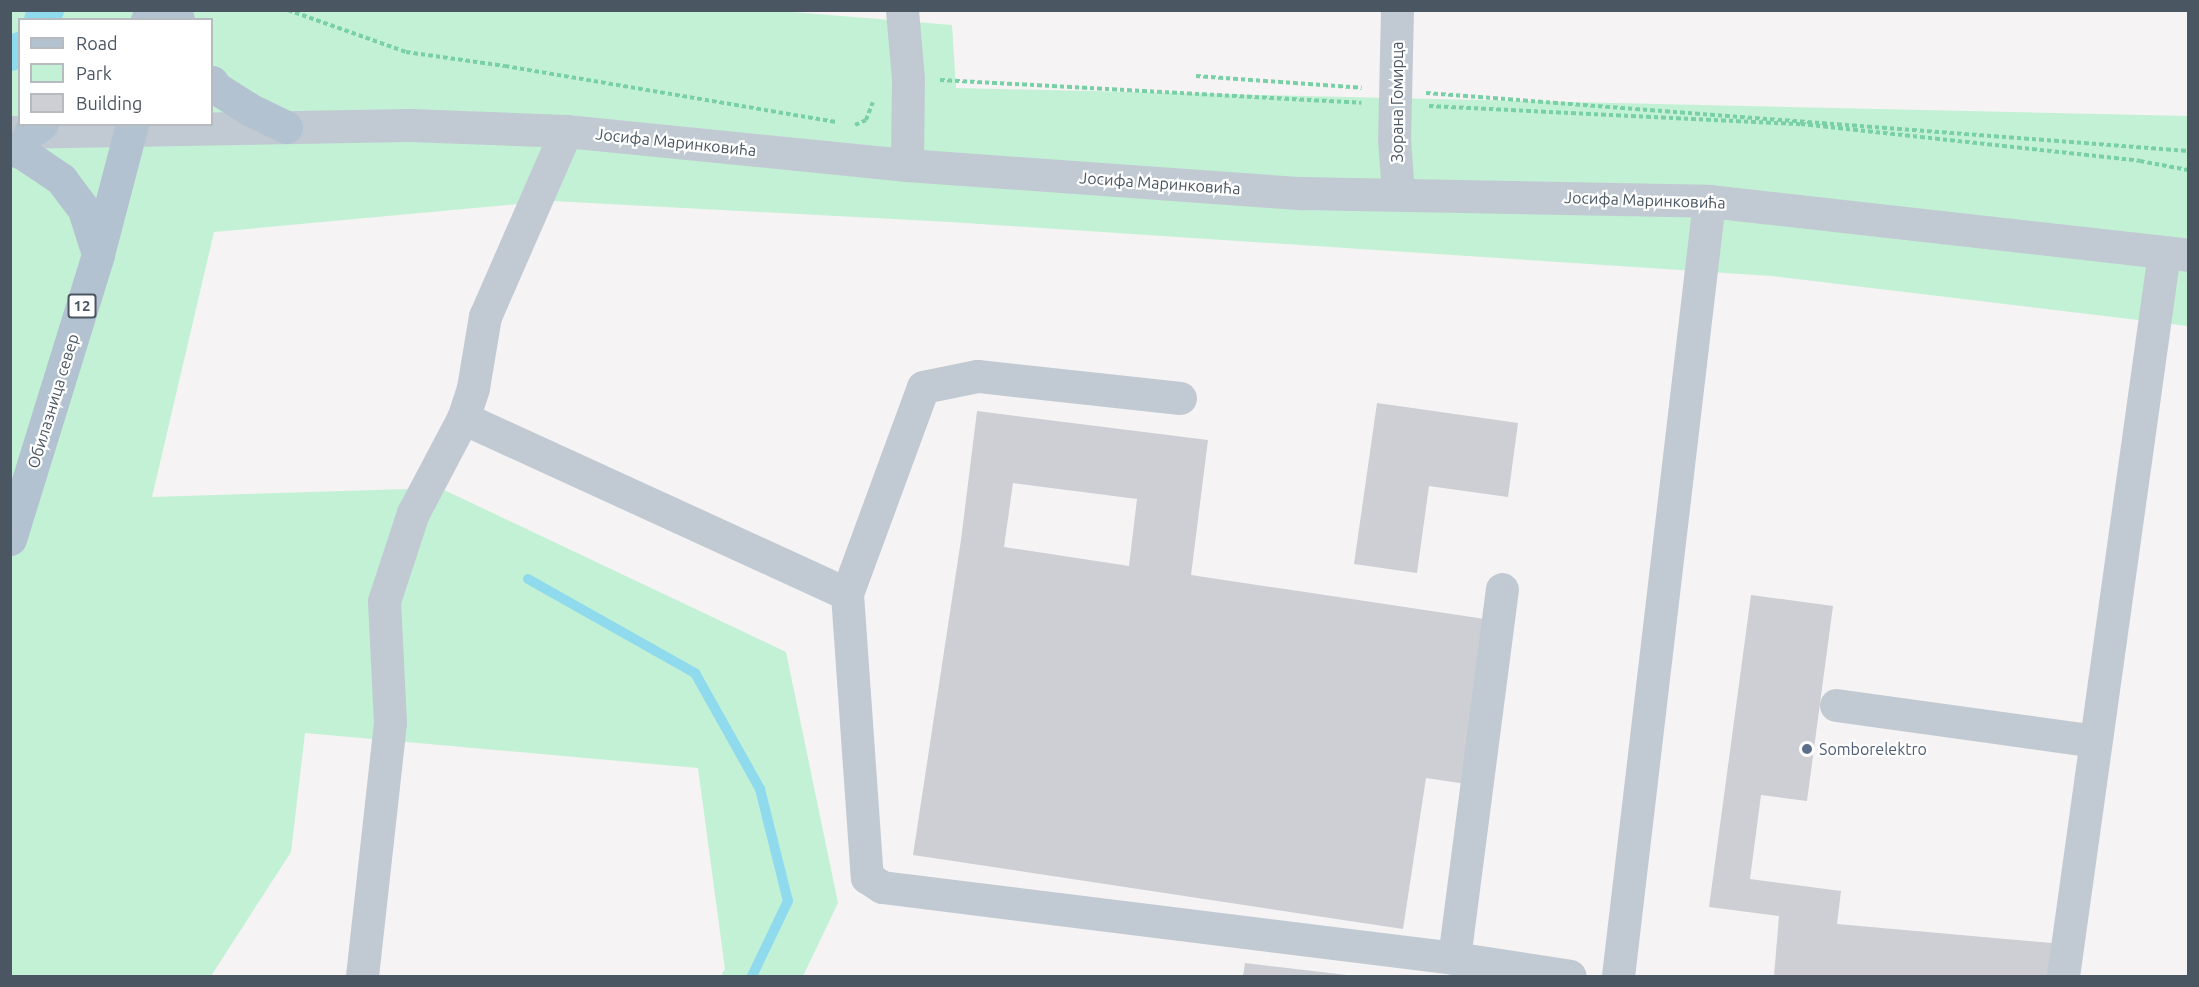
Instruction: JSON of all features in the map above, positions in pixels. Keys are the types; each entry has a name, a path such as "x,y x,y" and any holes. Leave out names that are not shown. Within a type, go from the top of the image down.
{"main road":[{"path":"213,84 216,88 251,110 286,127"},
{"name":"Обилазница север","path":"10,539 98,254 131,128"},
{"path":"23,134 24,154 61,179 84,210 98,254"}],"street":[{"path":"902,10 908,79 907,165"},
{"name":"Зорана Гомирца","path":"1397,10 1398,194"},
{"name":"Јосифа Маринковића","path":"23,134 131,128 409,125 566,131 907,165 1301,193 1709,201 2176,254"},
{"path":"362,976 390,723 384,602 413,513 463,418 473,388 485,316 566,131"},
{"path":"1618,976 1709,201"},
{"path":"2063,976 2095,741 2176,254"},
{"path":"1180,398 977,376 924,387 847,594 867,877 882,887 1454,958 1570,976"},
{"path":"463,418 847,594"},
{"path":"1454,958 1502,589"},
{"path":"1836,705 2095,741"}],"path":[{"path":"288,10 406,52 842,123"},
{"path":"1196,76 1396,98 2188,151"},
{"path":"854,125 866,120 873,100 874,86 885,78 1396,98 1801,123 2140,161 2188,170"}],"green space":[{"path":"10,11 780,11 952,25 956,88 2188,116 2188,326 1772,276 950,222 552,201 214,232 152,497 440,488 786,652 838,903 803,976 721,976 725,969 698,768 305,733 291,852 211,976 11,976"}],"building":[{"path":"1377,403 1518,423 1508,497 1429,486 1417,573 1354,564"},
{"path":"977,411 1208,440 1191,575 1498,621 1473,785 1426,778 1403,929 913,855 961,540","holes":["1013,483 1137,499 1129,566 1004,547"]},
{"path":"1751,595 1833,606 1807,801 1761,795 1750,879 1841,891 1837,924 2052,943 2048,976 1774,976 1779,916 1709,907"},
{"path":"1245,963 1347,975 1347,976 1243,976"}],"waterway":[{"path":"42,18 47,10"},
{"path":"10,54 18,50"},
{"path":"528,579 695,673 760,789 788,901 752,976"}],"place":[{"name":"Somborelektro","path":"1807,749"}]}
